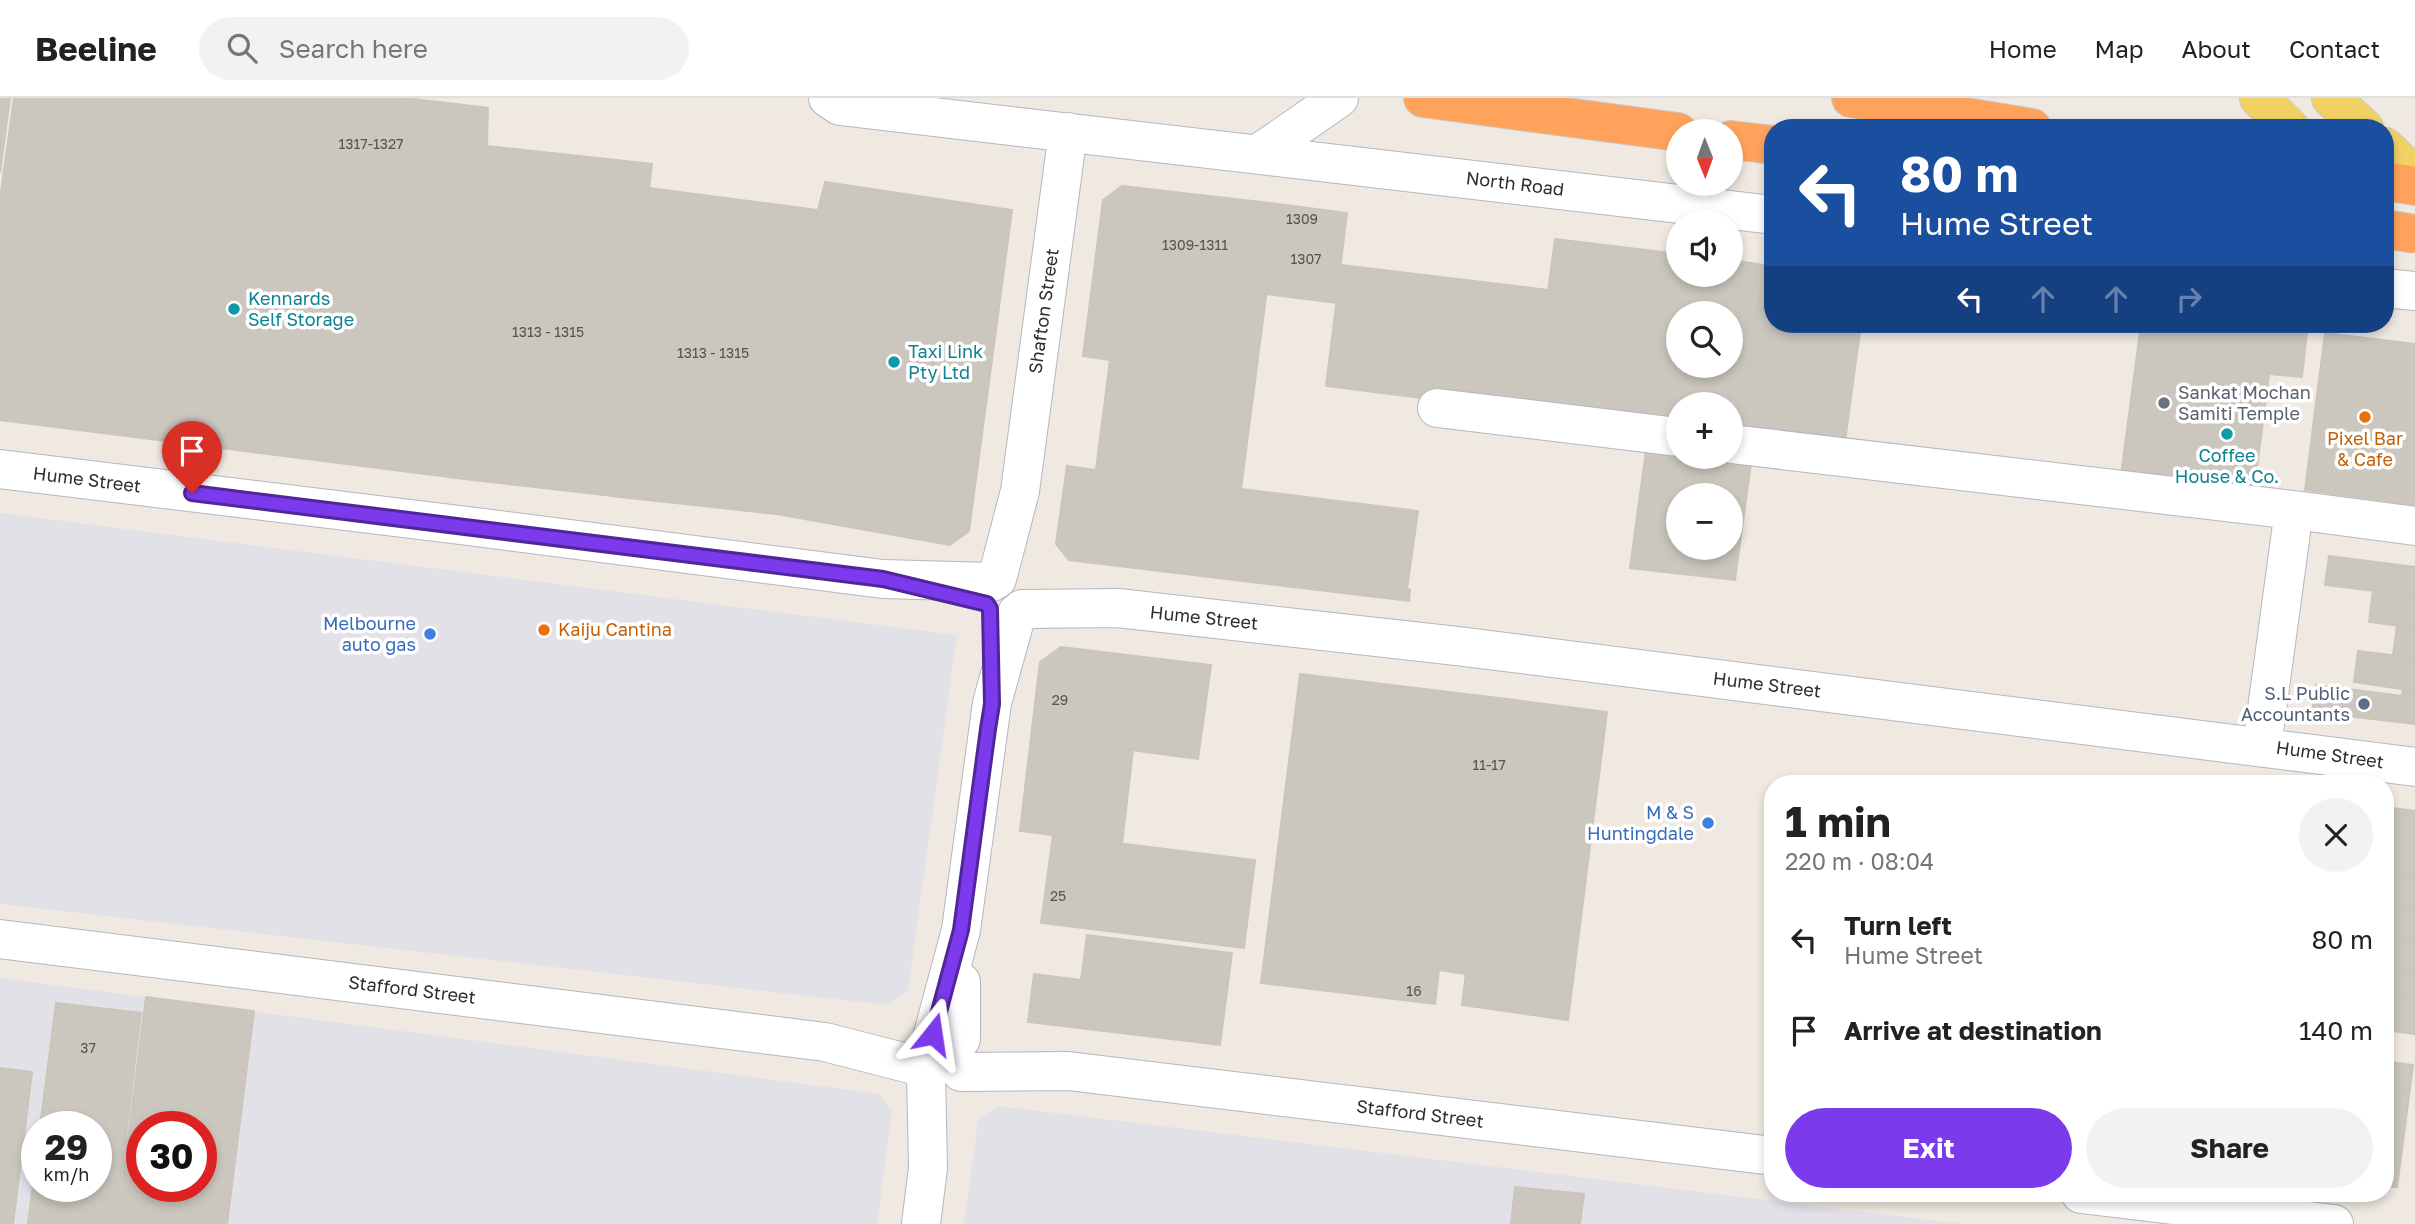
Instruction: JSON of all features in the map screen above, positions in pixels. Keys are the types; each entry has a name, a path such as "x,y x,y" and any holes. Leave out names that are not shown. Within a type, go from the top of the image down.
{"highway":[{"path":"1423,98 1666,130"},
{"path":"1851,98 1978,119"},
{"path":"1743,141 1764,144"},
{"path":"2394,182 2415,186"},
{"path":"2394,230 2415,234"}],"main road":[{"path":"2259,98 2281,119"},
{"path":"2331,98 2354,119"},
{"path":"2394,156 2415,176"},
{"path":"2394,227 2415,247"}],"street":[{"name":"North Road","path":"828,98 840,106 1764,214"},
{"path":"1258,154 1339,98"},
{"name":"Shafton Street","path":"921,1224 1068,132"},
{"path":"2394,289 2415,291"},
{"path":"1437,408 1666,436"},
{"path":"1743,445 2415,526"},
{"name":"Hume Street","path":"0,469 1006,595 1469,648 2415,767"},
{"path":"2262,746 2294,510"},
{"name":"Stafford Street","path":"0,939 1764,1155"},
{"path":"2148,1202 2334,1224"}],"shaded area":[{"path":"0,513 957,635 908,990 888,1005 0,904"},
{"path":"0,978 879,1094 892,1110 877,1224 0,1224"},
{"path":"997,1106 1764,1200 1764,1202 1963,1224 964,1224 978,1121"}],"building":[{"path":"0,98 10,98 0,173"},
{"name":"Kennards Self Storage","path":"14,98 405,98 488,108 487,146 448,477 0,420 0,199"},
{"path":"487,146 652,164 612,496 448,477"},
{"name":"Taxi Link Pty Ltd","path":"825,182 1012,210 969,531 950,545 776,514 818,210"},
{"path":"1122,186 1278,204 1241,489 1418,511 1407,589 1410,590 1409,601 1069,560 1056,544 1067,466 1096,470 1110,360 1083,356 1103,200"},
{"path":"649,188 818,210 776,514 612,496"},
{"path":"1278,204 1347,213 1336,303 1266,294"},
{"path":"1555,239 1666,253 1666,287 1743,287 1743,262 1764,265 1743,422 1743,392 1666,392 1666,428 1532,412"},
{"path":"1341,265 1549,290 1532,412 1326,386"},
{"path":"1764,265 1764,333 1860,333 1844,449 1743,437"},
{"name":"Sankat Mochan Samiti Temple","path":"2140,333 2208,333 2185,491 2120,483"},
{"name":"Coffee House & Co.","path":"2208,333 2307,333 2302,377 2269,374 2253,499 2185,491"},
{"name":"Pixel Bar & Cafe","path":"2325,333 2415,344 2415,505 2305,490"},
{"path":"1647,443 1666,445 1666,469 1743,469 1743,456 1752,456 1743,522 1743,483 1666,483 1666,560 1738,560 1735,580 1630,568"},
{"path":"2329,556 2415,567 2415,596 2325,585"},
{"path":"2373,591 2415,596 2415,628 2369,622"},
{"path":"2397,626 2415,628 2415,658 2393,655"},
{"path":"1061,647 1211,665 1198,759 1031,737 1040,662"},
{"path":"2358,651 2415,658 2415,691 2354,682"},
{"path":"1300,674 1500,698 1466,974 1439,970 1435,1004 1261,983"},
{"name":"S.L Public Accountants","path":"2316,685 2402,696 2403,689 2415,691 2415,724 2312,712"},
{"path":"1500,698 1607,712 1568,1020 1462,1005"},
{"path":"1031,737 1133,750 1122,844 1020,831"},
{"path":"2394,808 2415,811 2415,874 2394,871"},
{"path":"1053,835 1255,860 1244,948 1041,923"},
{"path":"2394,871 2415,874 2415,906 2394,903"},
{"path":"2394,903 2415,906 2415,938 2394,936"},
{"path":"1087,935 1232,953 1220,1045 1028,1022 1034,974 1081,980"},
{"path":"2394,936 2415,938 2415,970 2394,967"},
{"path":"2394,967 2415,970 2415,1000 2394,998"},
{"path":"146,997 254,1011 227,1224 117,1224 126,1154 126,1202 217,1202 217,1111 131,1111"},
{"path":"2394,998 2415,1000 2415,1034 2394,1031"},
{"path":"56,1003 141,1013 129,1111 126,1111 126,1135 115,1224 28,1224 31,1202 112,1202 112,1111 42,1111"},
{"path":"2394,1062 2413,1065 2409,1095 2394,1093"},
{"path":"0,1068 32,1072 27,1111 21,1111 21,1160 13,1224 0,1224"},
{"path":"2394,1093 2409,1095 2405,1127 2394,1125"},
{"path":"2394,1125 2405,1127 2397,1187 2394,1187"},
{"path":"1515,1187 1584,1194 1580,1224 1511,1224"}],"place":[{"name":"Kennards Self Storage","path":"234,309"},
{"name":"Taxi Link Pty Ltd","path":"894,362"},
{"name":"Sankat Mochan Samiti Temple","path":"2164,403"},
{"name":"Pixel Bar & Cafe","path":"2365,417"},
{"name":"Coffee House & Co.","path":"2227,434"},
{"name":"Kaiju Cantina","path":"544,630"},
{"name":"Melbourne auto gas","path":"430,634"},
{"name":"S.L Public Accountants","path":"2364,704"},
{"name":"M & S Huntingdale","path":"1708,823"}],"route":[{"path":"192,493 883,579 987,604 990,609 992,704 961,930 933,1034"}]}
